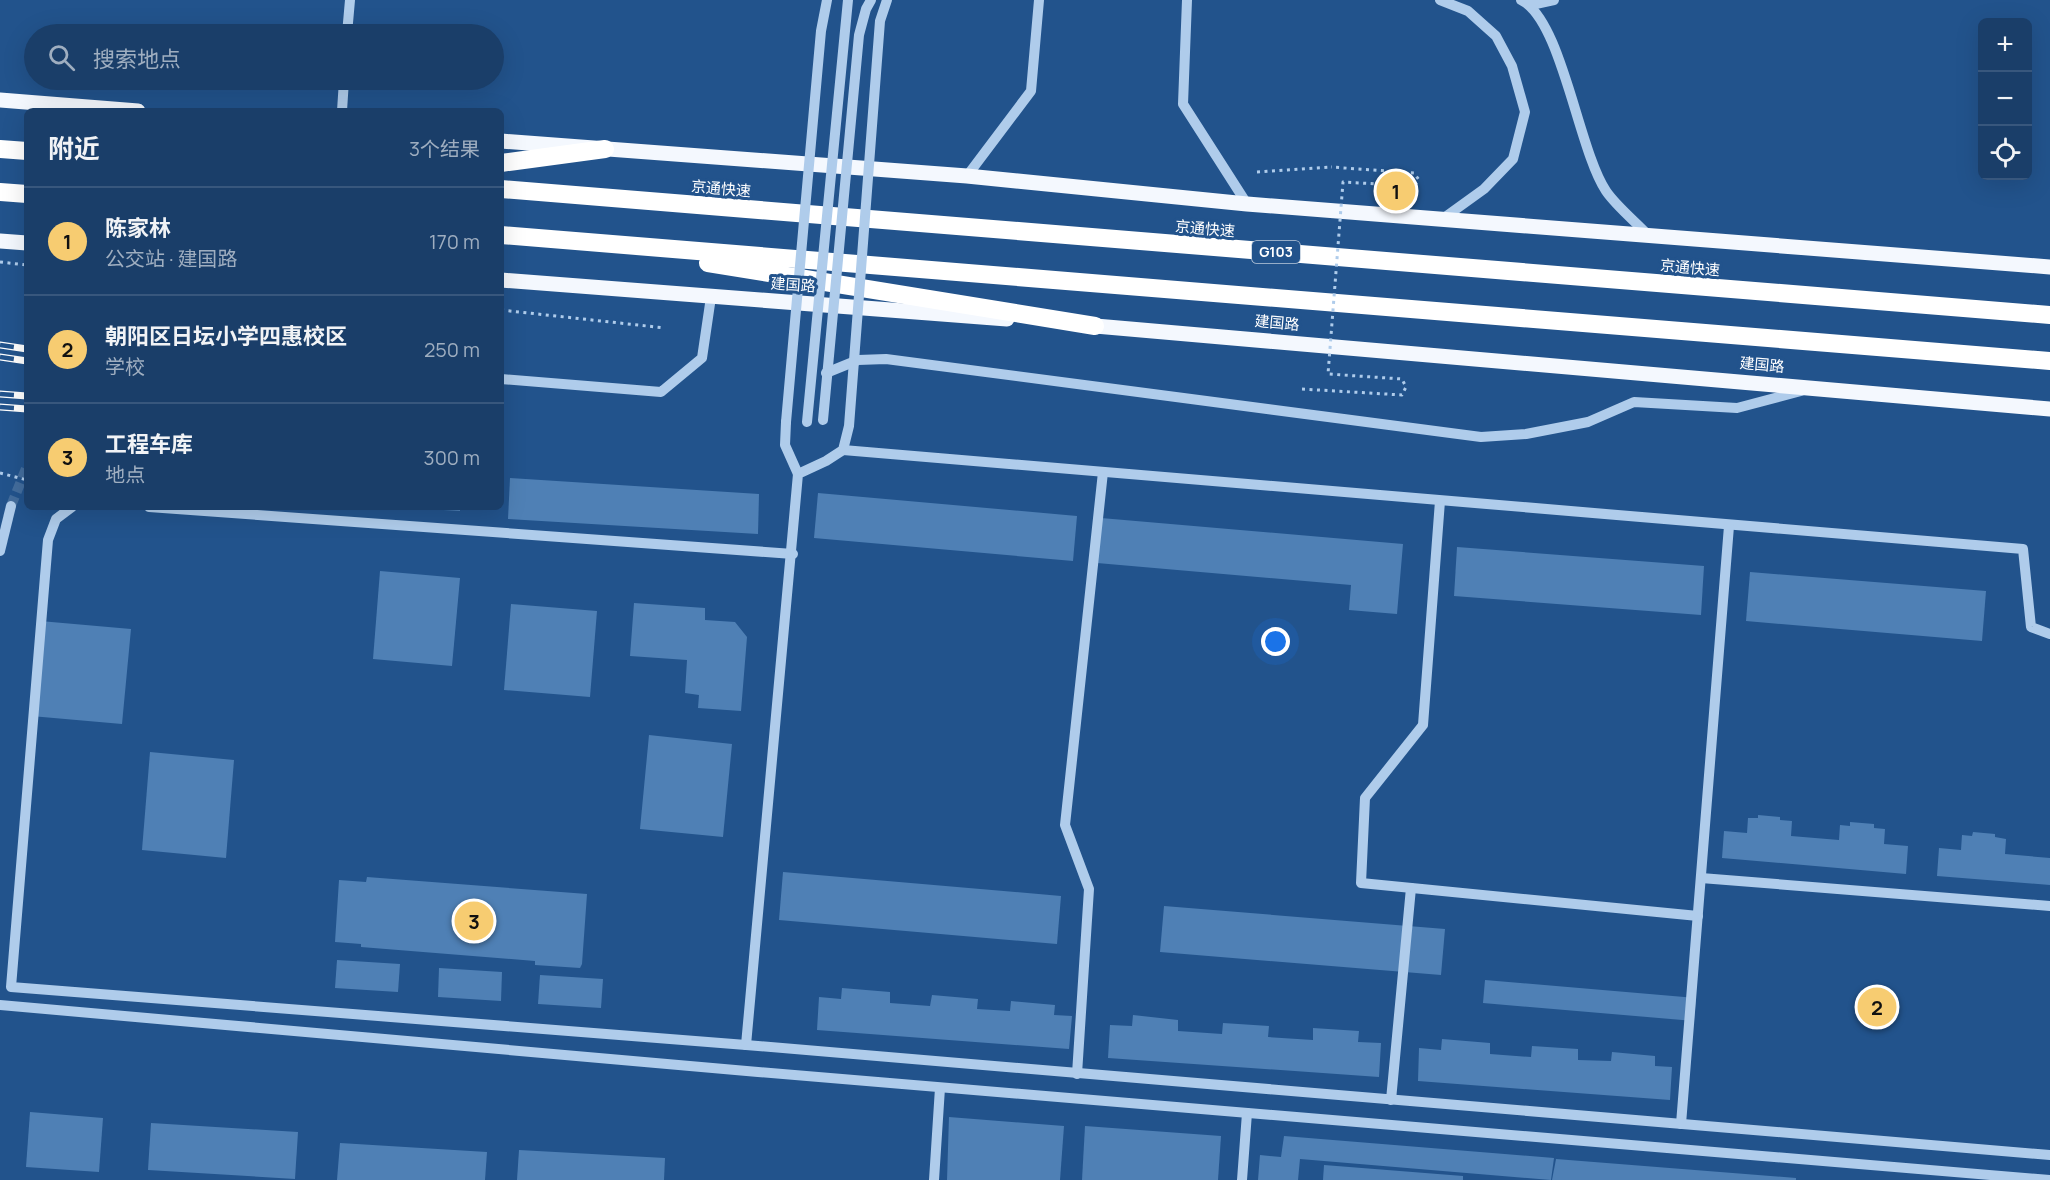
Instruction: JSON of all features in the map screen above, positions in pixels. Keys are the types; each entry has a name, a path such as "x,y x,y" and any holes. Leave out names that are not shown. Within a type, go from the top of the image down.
{"highway":[{"path":"0,149 24,151"},
{"path":"504,163 605,149"},
{"name":"京通快速","path":"504,189 2050,315"},
{"path":"0,192 24,194"},
{"path":"504,236 2050,361"},
{"path":"573,242 1095,326"}],"main road":[{"path":"0,100 100,108"},
{"path":"504,141 967,176 1247,204 2050,267"},
{"path":"0,241 24,243"},
{"name":"建国路","path":"504,280 1095,326 2050,409"}],"street":[{"path":"348,24 350,0"},
{"path":"746,1045 792,554 798,474 785,445 786,422 820,31 826,0"},
{"path":"807,422 848,0"},
{"path":"823,420 859,35 866,9 871,0"},
{"path":"843,450 849,426 880,21 887,0"},
{"path":"967,176 1031,91 1039,0"},
{"path":"1187,0 1183,104 1247,204"},
{"path":"1440,0 1468,11 1496,36 1512,66 1525,112 1513,159 1484,189 1441,220"},
{"path":"1526,2 1554,0"},
{"path":"1526,2 1551,38 1591,158 1606,192 1648,235"},
{"path":"342,108 343,90"},
{"path":"504,379 661,392 702,358 711,297"},
{"path":"826,373 858,360 886,359 1481,437 1526,434 1587,422 1634,402 1737,408 1813,387"},
{"path":"798,474 843,450 2023,549 2031,627 2050,634"},
{"path":"1077,1074 1089,889 1065,825 1104,472"},
{"path":"1440,501 1423,724 1365,798 1361,883 1698,916"},
{"path":"0,551 11,506"},
{"path":"68,510 56,519 48,540 11,987 746,1045 2050,1155"},
{"path":"190,510 792,554"},
{"path":"1681,1124 1729,526"},
{"path":"1701,878 2050,906"},
{"path":"1391,1100 1411,888"},
{"path":"0,1005 940,1088 2050,1180"},
{"path":"934,1180 940,1088"},
{"path":"1242,1180 1247,1113"}],"path":[{"path":"1257,172 1331,167 1414,173 1419,180 1414,186 1343,182 1328,374 1402,380 1406,387 1402,395 1302,389"},
{"path":"0,262 24,265"},
{"path":"504,310 665,328"},
{"path":"0,473 24,479"}],"building":[{"path":"510,478 759,494 758,534 508,519"},
{"path":"818,493 1077,516 1073,561 814,538"},
{"path":"1101,518 1403,544 1397,614 1349,610 1351,585 1097,563"},
{"path":"1457,547 1704,566 1701,615 1454,596"},
{"path":"380,571 460,578 452,666 373,659"},
{"path":"1750,572 1986,591 1982,641 1746,621"},
{"path":"634,603 705,608 705,620 735,622 747,637 741,711 698,708 699,695 685,693 687,660 630,656"},
{"path":"511,604 597,611 590,697 504,690"},
{"path":"40,621 131,629 122,724 31,716"},
{"path":"649,735 732,744 723,837 640,829"},
{"path":"150,752 234,760 226,858 142,850"},
{"path":"1758,815 1780,817 1780,820 1792,821 1791,836 1839,840 1840,825 1850,826 1850,822 1874,824 1874,828 1885,829 1884,844 1908,846 1906,874 1722,858 1724,831 1747,833 1748,818 1758,818"},
{"path":"1973,832 1995,834 1995,837 2006,839 2005,854 2050,858 2050,885 1937,876 1939,848 1961,850 1962,835 1972,836"},
{"path":"783,872 1061,896 1057,944 779,920"},
{"path":"367,877 587,894 582,964 580,968 535,965 535,961 361,947 361,944 335,942 339,880 366,882"},
{"path":"1164,906 1445,929 1441,975 1160,952"},
{"path":"337,960 400,964 398,992 335,988"},
{"path":"439,968 502,972 501,1001 438,997"},
{"path":"540,975 603,979 601,1008 538,1004"},
{"path":"1485,980 1696,998 1694,1021 1483,1003"},
{"path":"842,988 890,992 890,1003 930,1006 932,995 978,999 977,1009 1010,1011 1011,1001 1055,1005 1054,1015 1072,1016 1069,1049 817,1030 819,997 841,999"},
{"path":"1133,1015 1178,1020 1178,1031 1222,1034 1223,1023 1269,1026 1268,1037 1313,1040 1313,1028 1359,1031 1358,1042 1381,1043 1379,1077 1108,1058 1110,1025 1132,1026"},
{"path":"1442,1039 1490,1043 1490,1054 1531,1057 1532,1046 1578,1049 1578,1060 1611,1061 1612,1052 1655,1056 1655,1066 1672,1067 1670,1100 1418,1081 1419,1048 1441,1050"},
{"path":"30,1112 103,1118 99,1172 26,1167"},
{"path":"949,1117 1064,1126 1060,1180 947,1180"},
{"path":"151,1123 298,1132 295,1179 148,1170"},
{"path":"1085,1126 1221,1136 1218,1180 1082,1180"},
{"path":"1284,1136 1554,1158 1551,1180 1300,1159 1298,1180 1258,1180 1260,1155 1281,1157"},
{"path":"340,1143 487,1152 485,1180 337,1180"},
{"path":"519,1150 665,1158 664,1180 517,1180"},
{"path":"1556,1159 1796,1178 1796,1180 1552,1180"},
{"path":"1324,1165 1463,1176 1463,1180 1323,1180"}],"tunnel":[{"path":"11,506 24,474"}],"railway":[{"path":"0,345 24,349"},
{"path":"0,357 24,361"},
{"path":"0,394 24,396"},
{"path":"0,407 24,409"}],"place":[{"name":"陈家林","path":"1396,191"},
{"name":"工程车库","path":"474,921"},
{"name":"朝阳区日坛小学四惠校区","path":"1877,1007"}]}
